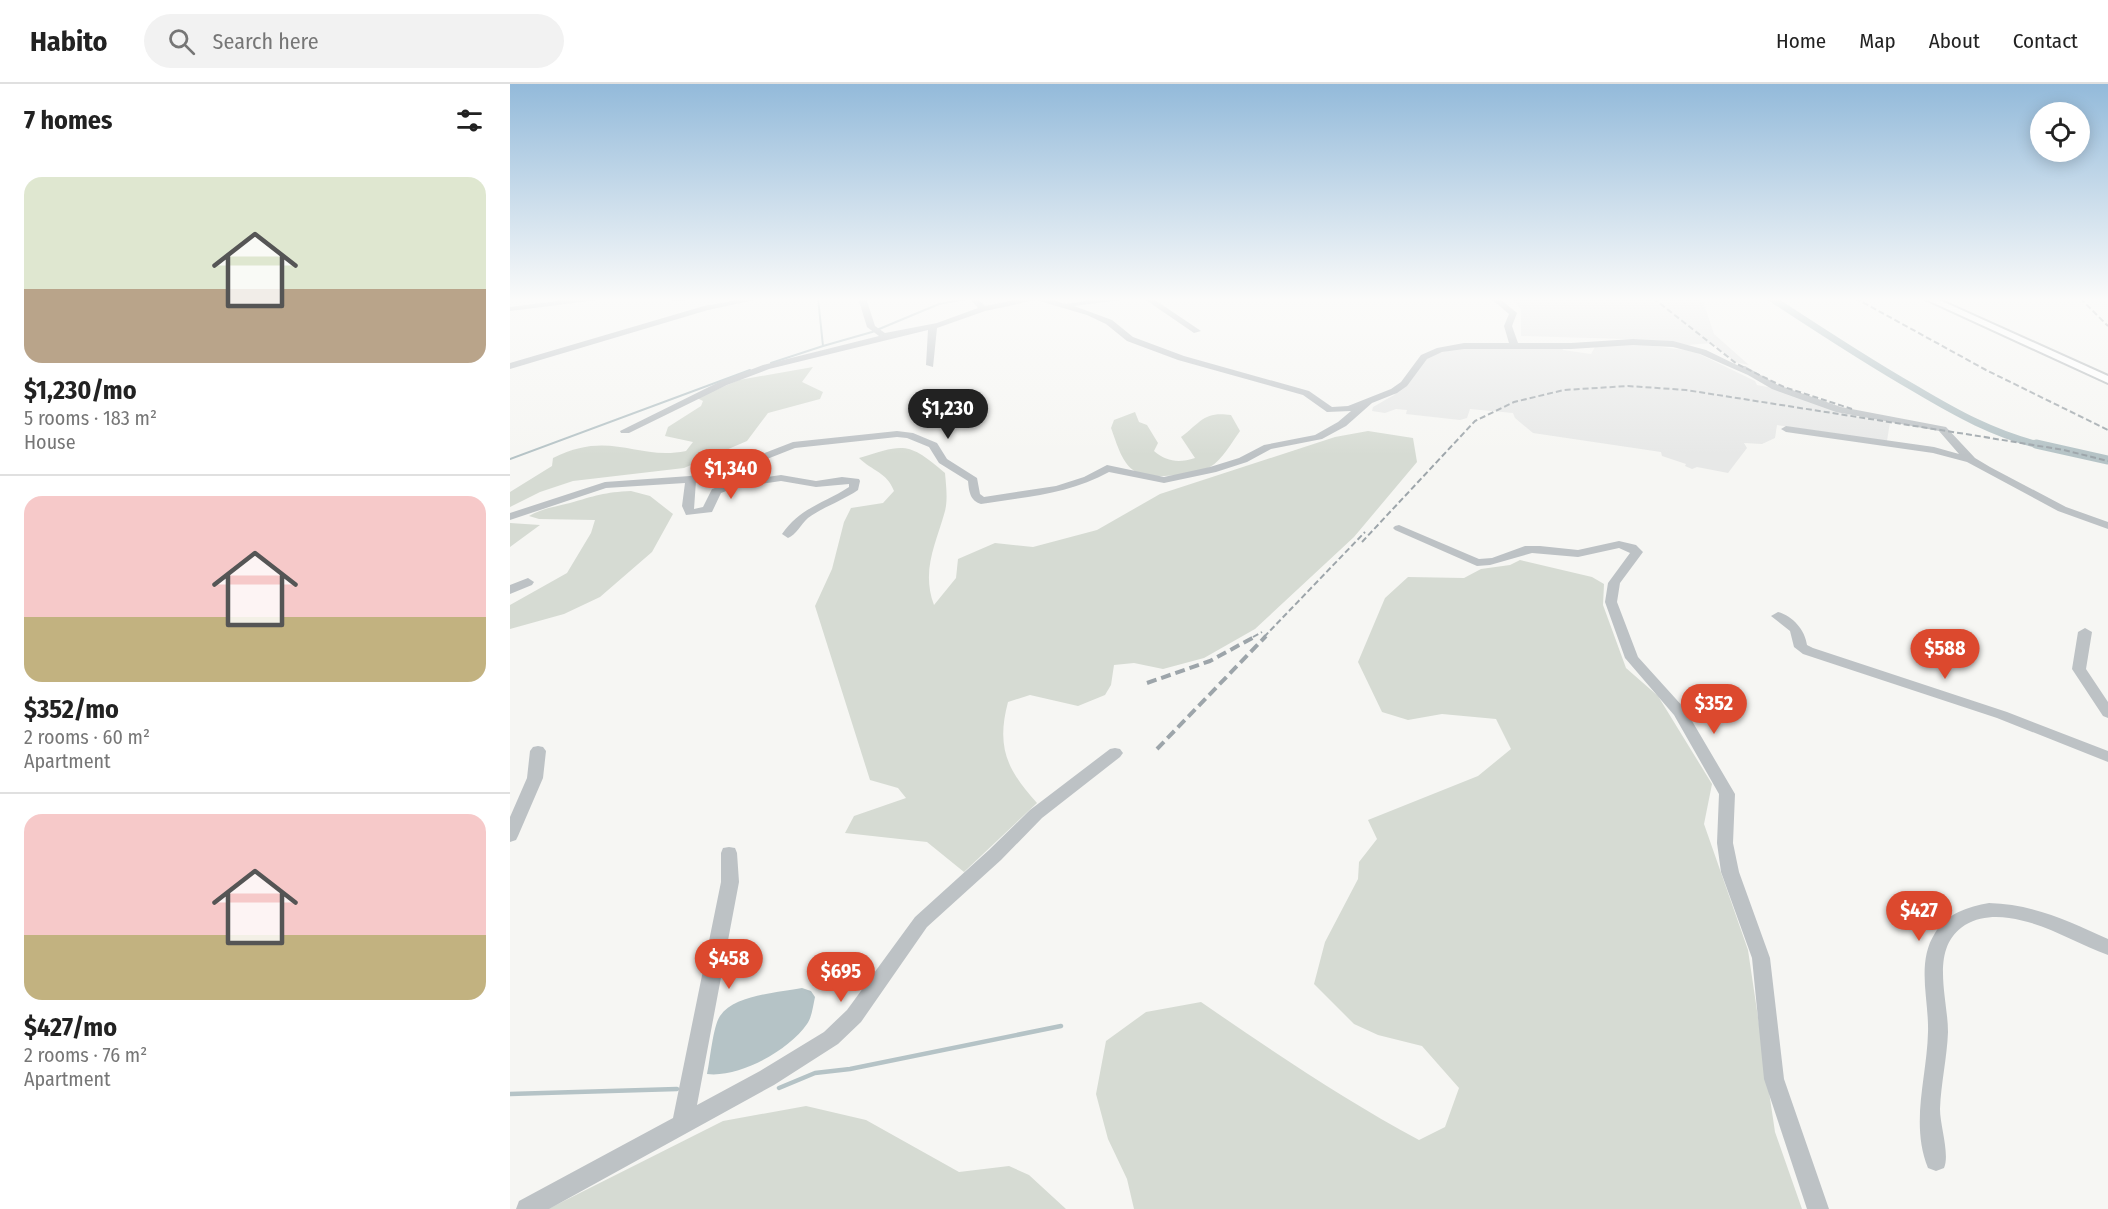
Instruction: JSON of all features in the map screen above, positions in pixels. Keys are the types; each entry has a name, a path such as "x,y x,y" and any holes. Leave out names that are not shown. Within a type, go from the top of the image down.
{"main road":[{"path":"2043,350 2108,380"}],"street":[{"path":"510,366 562,350"},
{"path":"625,431 724,383 766,367 831,350"},
{"path":"930,350 930,365"},
{"path":"1161,350 1212,368 1306,393 1330,410 1349,409 1404,384 1419,361 1431,353 1443,350"},
{"path":"1697,350 1743,369 1775,387 1839,410 1942,429 1971,460"},
{"path":"510,517 605,485 691,479 753,461 793,445 879,435 909,435 933,445 943,461 973,480 977,499 987,502 1076,484 1107,468 1164,480 1212,471 1243,460 1268,447 1318,437 1342,424 1368,402"},
{"path":"1786,429 1934,450 1971,460 2062,508 2108,526"},
{"path":"691,479 688,506 690,513 694,514 708,510 717,491 732,485 781,478 816,484 842,480 855,481 854,488 847,493 804,513 788,534"},
{"path":"1399,528 1477,562 1487,563 1533,549 1582,554 1623,544 1632,547 1637,552 1614,583 1611,602 1632,658 1680,712 1727,794 1725,843 1730,872 1761,958 1774,1079 1818,1209"},
{"path":"510,590 528,582"},
{"path":"1778,616 1797,630 1801,637 1801,647 1808,651 2002,715 2108,757"},
{"path":"2085,632 2079,669 2108,713"},
{"path":"510,836 535,778 538,751"},
{"path":"527,1209 766,1078 831,1038 854,1016 921,922 995,855 1036,814 1115,753"},
{"path":"683,1123 730,882 729,853"},
{"path":"1936,1160 1929,1136 1928,1110 1938,1036 1932,975 1936,948 1946,930 1960,918 1984,910 2008,911 2029,915 2108,947"}],"shaded area":[{"path":"1448,350 1566,350 1591,354 1593,350 1693,351 1755,381 1757,385 1773,388 1854,416 1890,422 1887,441 1777,425 1775,438 1762,444 1744,443 1747,448 1728,473 1697,467 1692,469 1685,466 1686,464 1662,456 1661,452 1533,433 1515,418 1513,413 1470,409 1467,418 1460,420 1406,414 1407,410 1396,409 1385,413 1372,411 1373,407 1394,395 1432,355"},
{"path":"1721,350 1733,350 1749,365 1735,362"},
{"path":"813,367 802,382 823,392 820,399 768,413 747,441 684,468 573,481 540,492 510,507 510,492 552,466 553,458 591,446 622,447 668,453 686,451 693,442 665,436 668,427 701,406 703,401 697,398 739,380"},
{"path":"1135,412 1139,422 1147,425 1158,443 1154,451 1173,460 1184,461 1195,458 1181,437 1198,422 1209,416 1231,415 1240,431 1223,455 1210,467 1183,474 1149,475 1133,470 1129,466 1119,450 1111,428 1114,420"},
{"path":"1368,431 1413,438 1417,462 1354,537 1255,629 1204,658 1163,669 1134,663 1114,665 1111,685 1105,695 1078,706 1030,695 1008,702 1003,732 1007,757 1018,780 1037,803 964,872 927,842 845,833 854,816 906,798 898,788 870,780 815,606 832,569 844,522 851,508 883,503 894,491 883,476 859,458 886,450 905,448 922,455 945,473 946,506 929,569 930,592 934,605 956,578 958,559 995,543 1033,547 1097,530 1160,494 1335,437"},
{"path":"631,491 650,496 673,514 652,552 600,597 564,614 510,629 510,605 567,573 591,533 595,520 539,519 529,516 544,509 593,496"},
{"path":"510,523 540,525 510,547"},
{"path":"1520,560 1592,577 1604,584 1603,605 1626,668 1658,696 1712,784 1704,824 1748,950 1775,1132 1802,1209 1134,1209 1127,1179 1108,1139 1096,1094 1106,1041 1146,1012 1201,1002 1335,1091 1419,1140 1445,1127 1459,1088 1422,1046 1378,1035 1354,1024 1314,984 1325,942 1358,879 1359,862 1377,839 1368,820 1478,776 1511,749 1496,719 1442,714 1408,720 1382,712 1358,662 1385,598 1408,577 1464,578 1481,569 1510,565"},
{"path":"802,988 811,991 815,997 810,1018 799,1034 776,1052 748,1067 734,1072 707,1074 715,1027 720,1016 727,1009 746,999"},
{"path":"806,1106 866,1120 959,1172 1009,1166 1029,1175 1066,1209 548,1209 723,1121"}],"waterway":[{"path":"771,363 809,350"},
{"path":"1853,350 1976,422 2008,436 2043,446"},
{"path":"510,459 750,370"},
{"path":"2036,444 2108,460"},
{"path":"779,1088 815,1073 850,1069 1061,1026"},
{"path":"510,1094 677,1089"}],"railway":[{"path":"1720,350 1737,364 1784,387 1852,409"},
{"path":"1951,350 2108,430"},
{"path":"1362,542 1475,421 1514,402 1564,390 1628,386 1686,390 1991,438"},
{"path":"1984,437 2064,450 2108,461"},
{"path":"1264,637 1365,532"},
{"path":"1253,637 1262,632"},
{"path":"1147,683 1210,661 1256,636"},
{"path":"1157,749 1266,636"}]}
